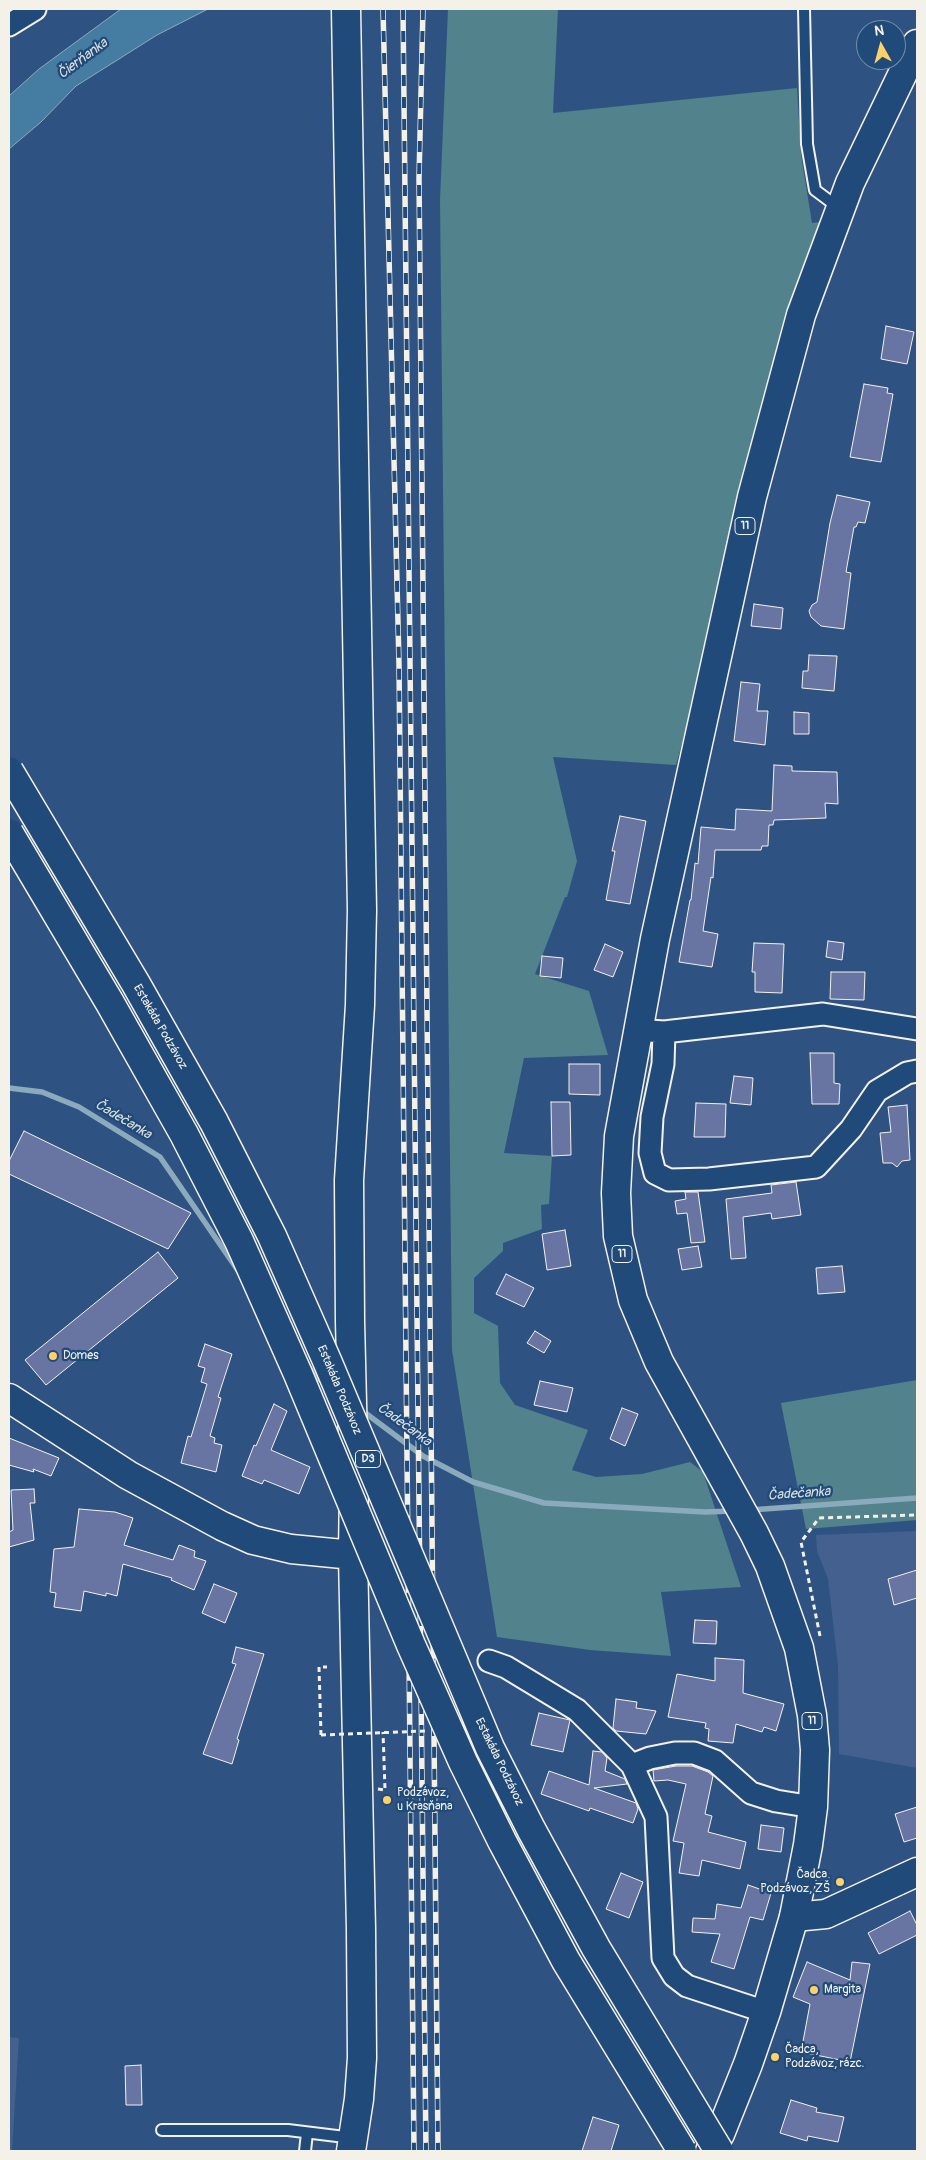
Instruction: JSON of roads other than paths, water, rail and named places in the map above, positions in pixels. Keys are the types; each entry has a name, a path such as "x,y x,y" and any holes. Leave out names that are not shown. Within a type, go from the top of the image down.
{"main road":[{"path":"346,9 362,910 360,1005 350,1180 353,1555 362,2048 353,2145"},
{"name":"11","path":"710,2151 720,2134 736,2097 766,2012 794,1917 813,1807 814,1750 812,1715 805,1673 782,1598 754,1533 676,1394 643,1327 626,1275 618,1236 616,1193 619,1136 637,1029 671,865 752,497 801,315 840,209 868,143 917,44"},
{"name":"Estakáda Podzávoz","path":"9,771 136,984 214,1122 272,1236 324,1354 490,1748 531,1829 596,1948 719,2151"},
{"name":"D3","path":"9,833 110,1003 192,1150 247,1259 298,1374 411,1644 497,1832 566,1961 682,2151"},
{"path":"9,1398 128,1475 222,1526 253,1540 291,1549 353,1555"},
{"path":"794,1917 826,1914 917,1872"}],"street":[{"path":"9,25 35,9"},
{"path":"637,1029 664,1032 823,1014 917,1029"},
{"path":"664,1032 663,1064 652,1117 650,1153 655,1173 669,1180 709,1179 816,1167 851,1129 877,1091 907,1073 917,1070"},
{"path":"489,1661 506,1667 577,1710 632,1765 656,1817 663,1958 674,1976 687,1986 766,2012"},
{"path":"632,1765 650,1758 675,1753 694,1753 715,1761 751,1793 776,1802 813,1807"}],"lane":[{"path":"797,9 804,28"},
{"path":"804,9 807,144 815,190 840,209"},
{"path":"162,2130 288,2130 353,2145"},
{"path":"306,2151 307,2133"}],"water":[{"name":"Čierňanka","path":"121,9 208,9 157,35 76,86 41,122 9,149 9,96 39,69"}],"waterway":[{"name":"Čadečanka","path":"9,1088 42,1092 79,1107 160,1157 239,1272"},
{"name":"Čadečanka","path":"307,1364 316,1377 326,1384"},
{"name":"Čadečanka","path":"360,1409 423,1456 473,1482 544,1503 705,1512 733,1511"},
{"name":"Čadečanka","path":"750,1510 917,1498"}],"railway":[{"path":"383,9 399,664 414,2151"},
{"path":"403,9 426,2151"},
{"path":"423,9 419,178 438,2151"}],"place":[{"name":"Domes","path":"53,1356"},
{"name":"Podzávoz, u Krasňana","path":"387,1800"},
{"name":"Čadca, Podzávoz, ZŠ","path":"840,1882"},
{"name":"Margita","path":"814,1990"},
{"name":"Čadca, Podzávoz, rázc.","path":"775,2057"}]}
